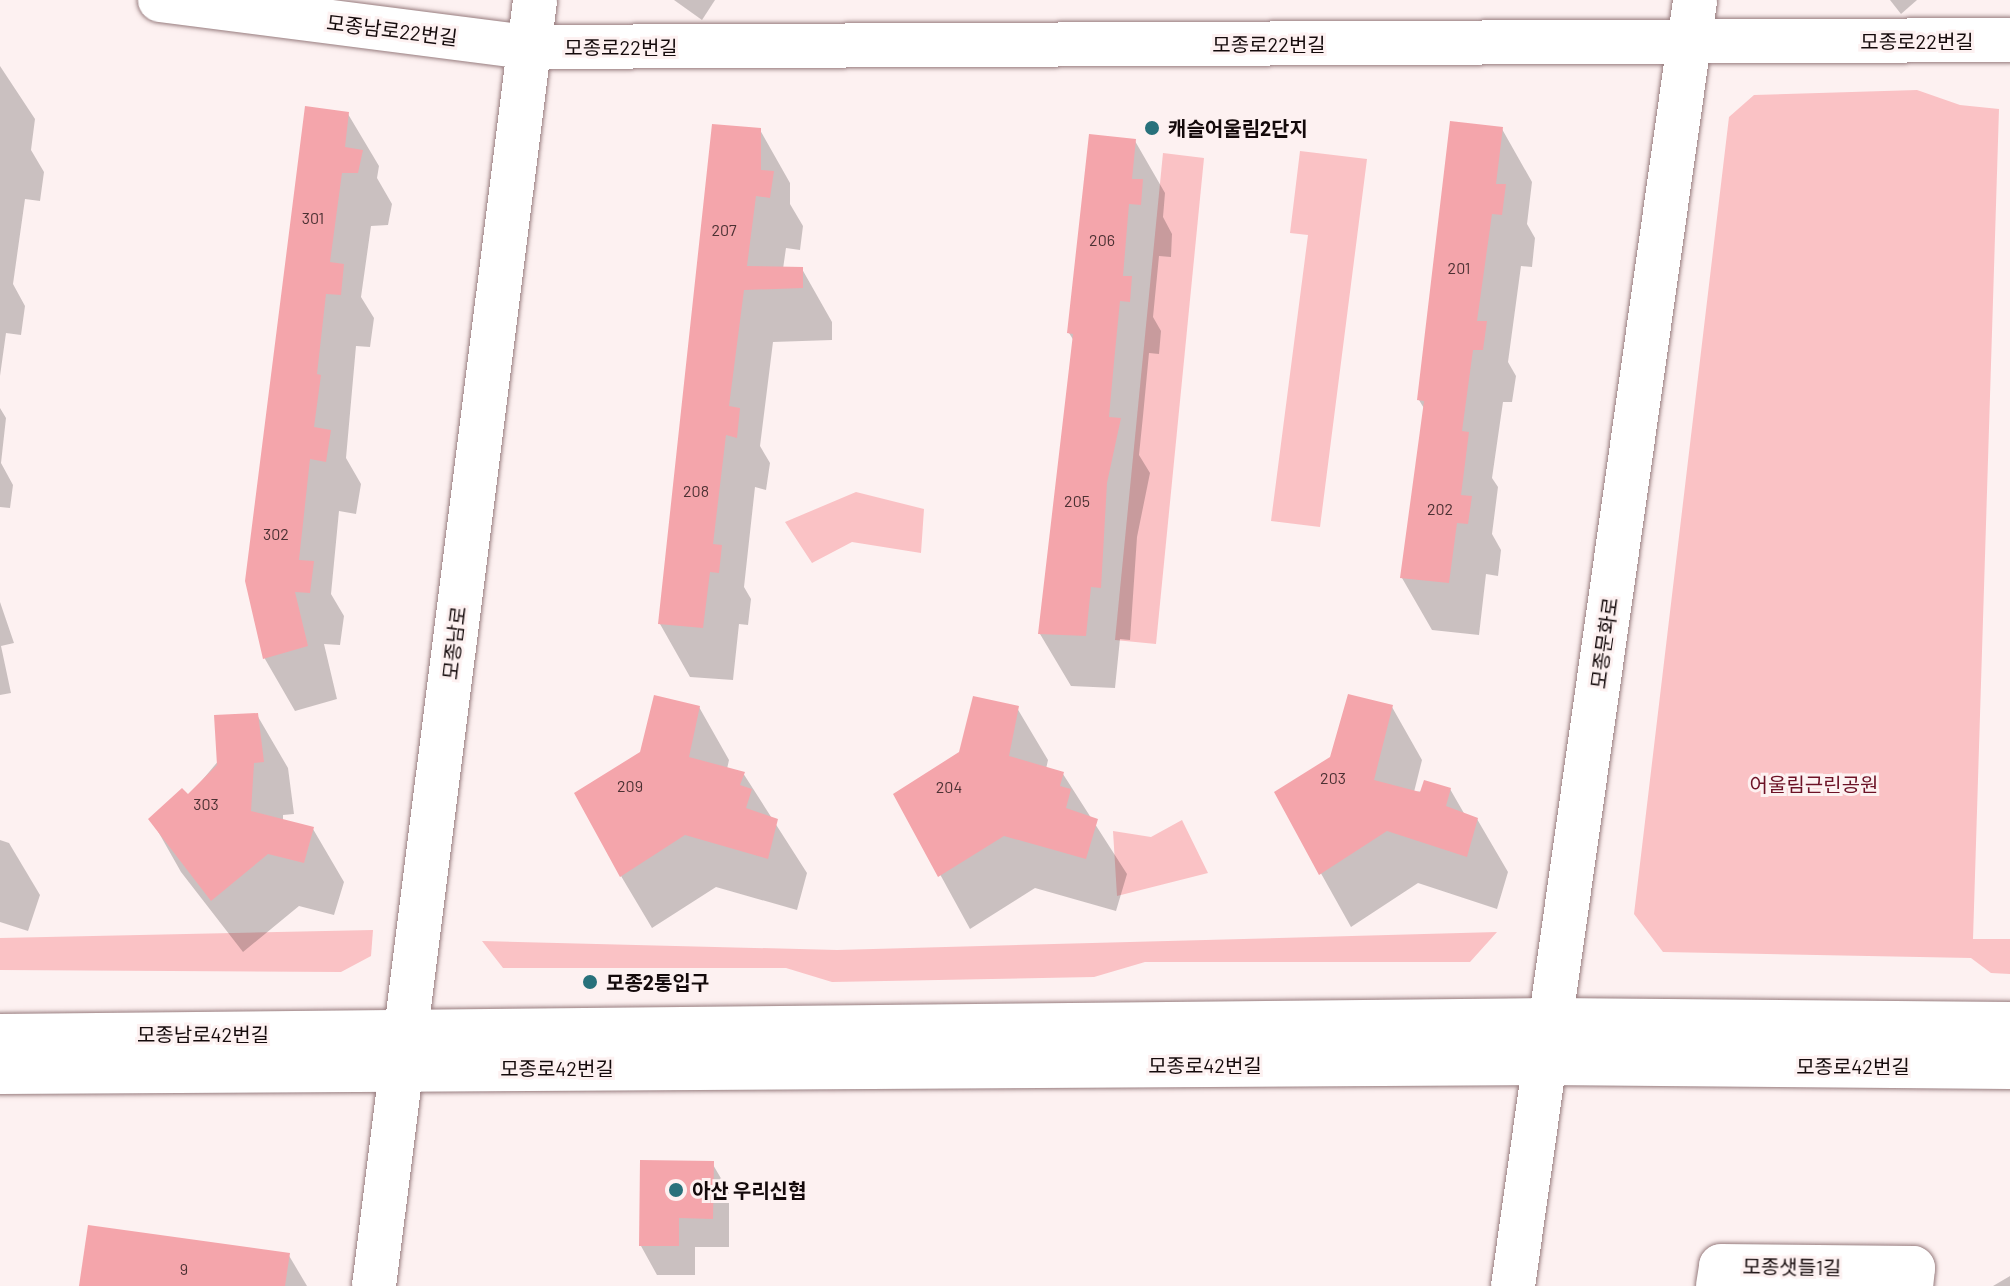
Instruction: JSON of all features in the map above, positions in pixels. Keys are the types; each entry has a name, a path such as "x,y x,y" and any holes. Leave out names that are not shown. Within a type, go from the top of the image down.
{"street":[{"name":"모종남로22번길","path":"160,0 529,47"},
{"name":"모종남로","path":"374,1286 535,0"},
{"name":"모종로22번길","path":"529,47 1692,21 2010,40"},
{"name":"모종문화로","path":"1513,1286 1692,21"},
{"name":"모종로42번길","path":"403,1051 1551,1020 2010,1024"},
{"name":"모종남로42번길","path":"0,1036 403,1051"},
{"name":"모종로42번길","path":"403,1051 2010,1067"},
{"name":"모종남로42번길","path":"0,1072 403,1051"},
{"name":"모종샛들1길","path":"1718,1286 1721,1266 1913,1268 1911,1286"}],"green space":[{"name":"어울림근린공원","path":"1917,90 1960,105 1999,109 1973,939 2010,939 2010,974 1991,973 1971,958 1663,952 1634,914 1729,117 1754,95"},
{"path":"1300,151 1367,159 1320,527 1271,521 1308,235 1290,233"},
{"path":"1163,153 1204,158 1156,644 1115,640"},
{"path":"856,492 924,509 921,553 852,542 812,563 785,522"},
{"path":"1182,820 1208,873 1117,896 1113,831 1151,837"},
{"path":"373,930 371,956 341,972 0,970 0,938"},
{"path":"1497,932 1470,962 1145,962 1094,977 832,982 786,968 503,968 482,941 837,950"}],"building":[{"path":"305,106 349,112 345,147 363,150 358,173 342,173 330,262 344,264 341,295 326,294 317,374 321,375 314,427 331,430 326,462 310,459 299,560 314,561 310,593 295,592 308,646 263,659 245,581"},
{"path":"1450,121 1503,127 1496,184 1506,184 1502,215 1492,214 1477,321 1487,321 1483,350 1473,350 1462,431 1469,432 1461,495 1472,496 1468,524 1457,523 1449,583 1400,578 1424,401 1417,400"},
{"path":"712,124 761,128 761,170 774,171 770,198 756,196 747,266 803,267 803,288 744,290 729,406 740,408 737,438 726,435 713,544 722,545 719,573 710,572 703,628 658,624"},
{"path":"1089,134 1136,139 1132,179 1143,179 1141,205 1129,204 1123,276 1132,276 1130,302 1120,301 1114,362 1109,417 1121,418 1107,483 1101,588 1091,587 1086,636 1038,634 1073,334 1067,333"},
{"path":"1348,694 1393,705 1374,780 1420,792 1424,780 1451,788 1446,806 1478,818 1467,857 1387,831 1319,875 1274,792 1330,757"},
{"path":"654,695 700,706 689,757 745,772 740,785 752,789 746,808 778,819 768,859 685,835 620,877 574,793 640,752"},
{"path":"973,696 1019,706 1009,756 1064,772 1060,786 1071,789 1066,808 1098,819 1086,859 1004,836 938,877 893,794 959,752"},
{"path":"258,713 264,762 254,763 251,811 314,827 304,863 268,854 211,901 148,819 182,788 188,794 217,765 214,715"},
{"name":"아산 우리신협","path":"640,1160 714,1161 713,1219 679,1218 679,1246 639,1246"},
{"path":"88,1225 290,1253 285,1286 79,1286"}],"place":[{"name":"캐슬어울림2단지","path":"1152,128"},
{"name":"모종2통입구","path":"590,982"},
{"name":"아산 우리신협","path":"676,1190"}]}
